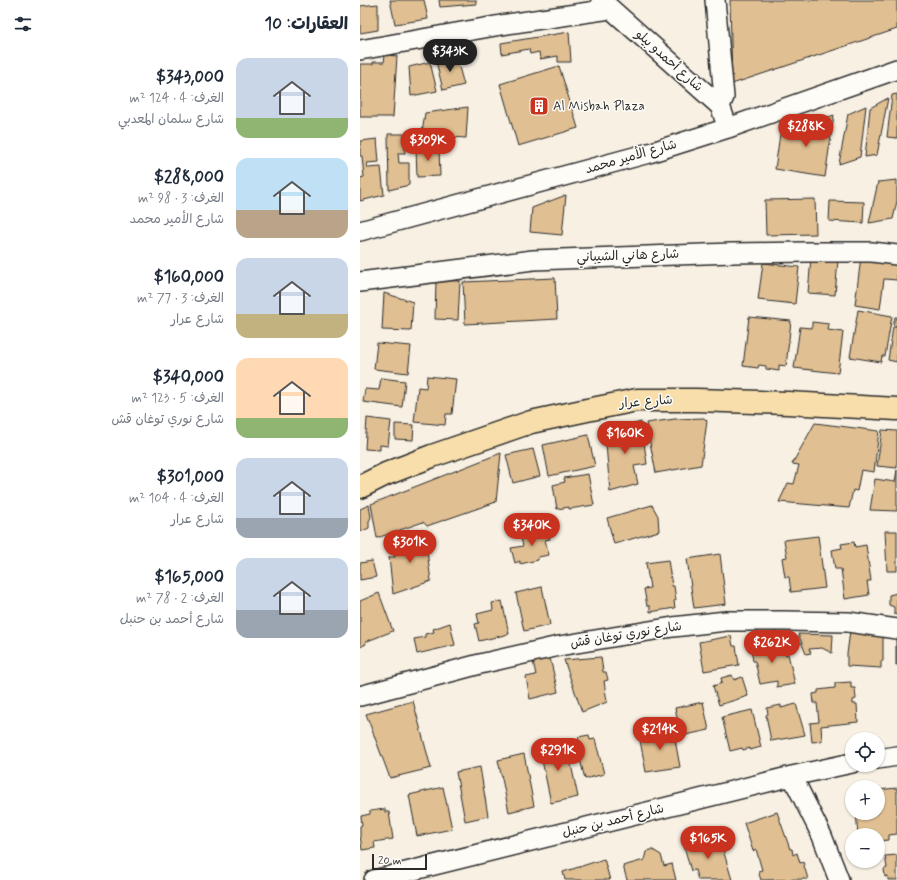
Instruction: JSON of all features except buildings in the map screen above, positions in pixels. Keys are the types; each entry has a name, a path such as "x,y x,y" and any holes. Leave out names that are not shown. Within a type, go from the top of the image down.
{"main road":[{"name":"شارع عرار","path":"360,487 386,474 432,456 531,422 637,400 711,400 897,409"}],"street":[{"path":"715,0 724,97 720,106"},
{"path":"360,50 501,25 606,4"},
{"name":"شارع أحمدو بيلو","path":"606,4 720,106 728,128"},
{"name":"شارع الأمير محمد","path":"360,230 649,153 728,128 897,69"},
{"name":"شارع هاني الشيباني","path":"360,282 533,260 769,252 872,252 897,255"},
{"name":"شارع نوري توغان قش","path":"360,696 480,664 559,646 673,627 726,621 777,621 848,622 897,629"},
{"path":"885,758 897,756"},
{"name":"شارع أحمد بن حنبل","path":"374,880 792,776 845,765"},
{"path":"792,776 822,836 839,880"}],"place":[{"name":"Al Misbah Plaza","path":"539,106"}]}
